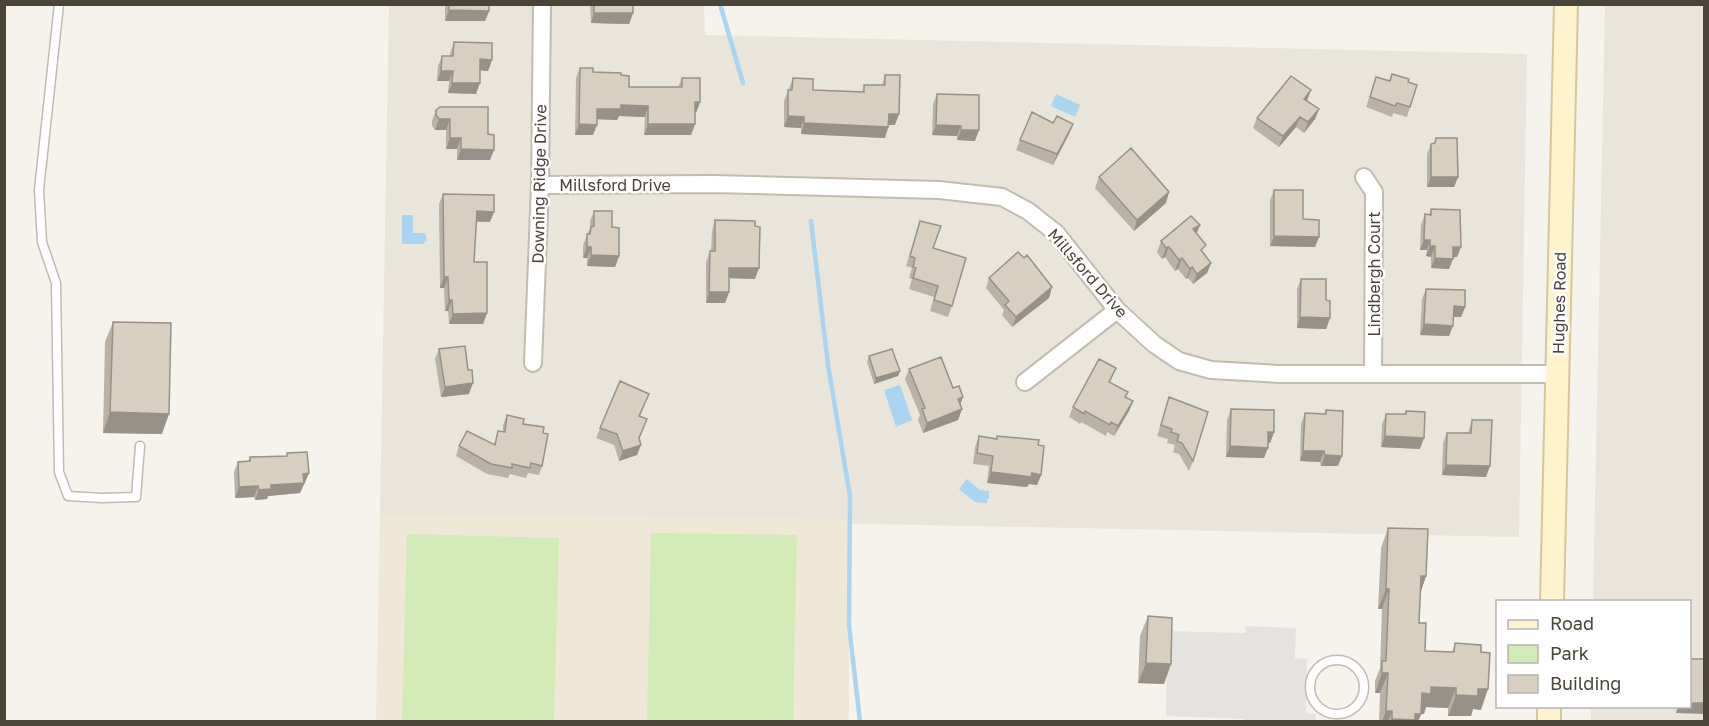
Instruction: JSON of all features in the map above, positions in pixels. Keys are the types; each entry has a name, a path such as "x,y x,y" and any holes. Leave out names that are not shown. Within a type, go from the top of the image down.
{"main road":[{"name":"Hughes Road","path":"1552,600 1566,4"}],"street":[{"name":"Downing Ridge Drive","path":"533,363 540,185 542,4"},
{"name":"Lindbergh Court","path":"1364,177 1374,192 1373,374"},
{"name":"Millsford Drive","path":"540,185 713,184 916,190 1002,197 1028,211 1056,233 1117,310 1154,345 1179,361 1211,370 1280,374 1557,374"},
{"path":"1024,382 1117,310"}],"lane":[{"path":"59,4 39,190 42,242 56,283 59,472 68,496 136,497 140,446"},
{"path":"1339,660 1356,668 1364,682 1364,691 1357,706 1334,718 1318,706 1310,691 1311,681 1321,665 1339,660"}],"shaded area":[{"path":"389,5 704,5 705,35 1527,54 1519,537 380,514"},
{"path":"1605,5 1704,5 1704,721 1591,722 1591,708 1691,708 1691,600 1593,600"},
{"path":"380,514 849,519 849,721 376,722"},
{"path":"1246,626 1296,628 1295,658 1307,659 1306,713 1316,714 1316,721 1244,722 1244,719 1166,716 1167,631 1245,633"}],"green space":[{"path":"651,533 797,535 793,721 647,721"},
{"path":"407,534 559,538 554,721 402,721"}],"water":[{"path":"1056,94 1080,105 1075,117 1051,106"},
{"path":"402,215 413,215 413,233 425,233 427,241 424,244 402,244"},
{"path":"900,385 912,420 896,427 884,390"},
{"path":"967,479 980,490 989,491 987,503 975,502 959,489"}],"building":[{"path":"449,4 489,4 489,11 449,10"},
{"path":"594,4 633,4 633,13 594,13"},
{"path":"454,42 492,43 492,60 480,59 480,83 452,83 453,71 441,71 442,56 453,56"},
{"path":"580,68 593,68 593,72 621,73 621,75 629,76 629,87 682,87 682,78 700,78 700,102 695,102 695,124 648,124 648,106 621,105 621,109 597,109 597,125 579,124"},
{"path":"1392,74 1409,79 1408,82 1417,85 1410,107 1397,103 1395,106 1370,97 1376,77 1390,81"},
{"path":"885,75 900,75 899,114 889,114 888,127 804,123 804,117 788,116 788,90 792,90 793,78 813,79 813,90 864,92 864,85 885,85"},
{"path":"1291,76 1311,90 1304,99 1319,109 1308,122 1300,117 1283,136 1257,118"},
{"path":"937,94 979,95 979,130 961,130 961,126 936,125"},
{"path":"440,107 488,107 488,134 494,135 494,150 461,149 461,138 450,138 450,119 439,119 436,115 436,110"},
{"path":"1032,112 1053,123 1057,116 1073,124 1057,154 1020,140"},
{"path":"1436,138 1457,138 1458,177 1431,177 1431,144 1435,143"},
{"path":"1131,148 1169,192 1137,220 1099,177"},
{"path":"1274,190 1303,190 1303,219 1319,220 1319,237 1274,236"},
{"path":"443,194 494,195 494,212 477,211 474,262 487,262 487,313 453,314 452,300 449,300 448,277 444,277"},
{"path":"1431,209 1460,210 1461,247 1453,247 1453,259 1435,258 1435,246 1430,246 1430,240 1424,240 1425,214 1431,215"},
{"path":"594,211 612,211 612,227 619,228 619,256 591,255 591,247 587,247 587,234 590,234 591,227 594,226"},
{"path":"1191,216 1200,225 1193,229 1206,245 1201,250 1211,263 1197,274 1182,258 1179,260 1161,241"},
{"path":"715,220 755,221 755,226 760,227 759,268 729,268 729,292 709,292 710,251 715,251"},
{"path":"920,221 941,226 933,248 966,258 952,306 934,300 938,286 913,278 916,268 913,267 915,258 910,256"},
{"path":"1018,252 1024,258 1027,255 1052,287 1016,317 1005,305 1009,301 989,278"},
{"path":"1301,279 1326,279 1326,300 1330,301 1330,318 1300,317"},
{"path":"1426,289 1465,290 1465,307 1454,306 1453,326 1424,324"},
{"path":"113,322 171,323 169,414 110,412"},
{"path":"465,346 468,370 472,370 473,383 445,387 439,349"},
{"path":"892,349 900,371 876,378 869,356"},
{"path":"941,357 953,388 959,386 963,397 958,399 962,409 927,423 922,409 925,408 909,369"},
{"path":"1099,359 1116,368 1109,382 1128,392 1125,397 1133,401 1118,426 1111,422 1110,425 1073,407"},
{"path":"620,381 649,394 639,416 647,419 639,438 641,445 623,451 617,434 600,428"},
{"path":"1169,397 1208,412 1193,461 1182,443 1177,441 1179,435 1171,432 1172,429 1161,425"},
{"path":"1231,409 1274,410 1274,432 1268,432 1268,448 1230,446"},
{"path":"1326,410 1343,411 1342,456 1325,455 1324,451 1303,451 1305,413 1326,414"},
{"path":"1406,411 1425,412 1424,438 1385,436 1386,414 1406,414"},
{"path":"507,415 524,419 523,424 544,427 543,433 548,434 542,466 531,463 530,468 512,464 512,468 491,464 459,446 467,431 495,445 498,431 505,432"},
{"path":"1472,420 1492,420 1490,466 1446,465 1447,433 1471,433"},
{"path":"979,436 1039,440 1038,445 1044,446 1041,475 1032,473 1031,477 991,472 993,456 977,453"},
{"path":"307,452 309,473 303,474 304,483 271,485 271,489 259,490 258,486 239,487 238,462 250,461 250,457 287,456 287,453"},
{"path":"1388,528 1428,529 1426,576 1421,576 1419,623 1426,623 1425,651 1454,652 1455,643 1481,645 1481,652 1490,653 1488,689 1478,689 1478,696 1456,695 1456,688 1431,687 1431,694 1422,693 1421,714 1415,714 1415,720 1392,719 1392,711 1386,711 1388,673 1382,673 1382,661 1386,661 1389,589 1386,589"},
{"path":"1148,616 1172,618 1171,664 1146,663"},
{"path":"1691,659 1704,659 1704,703 1691,703"}],"waterway":[{"path":"720,4 743,83"},
{"path":"811,221 828,365 850,496 849,625 860,722"}]}
